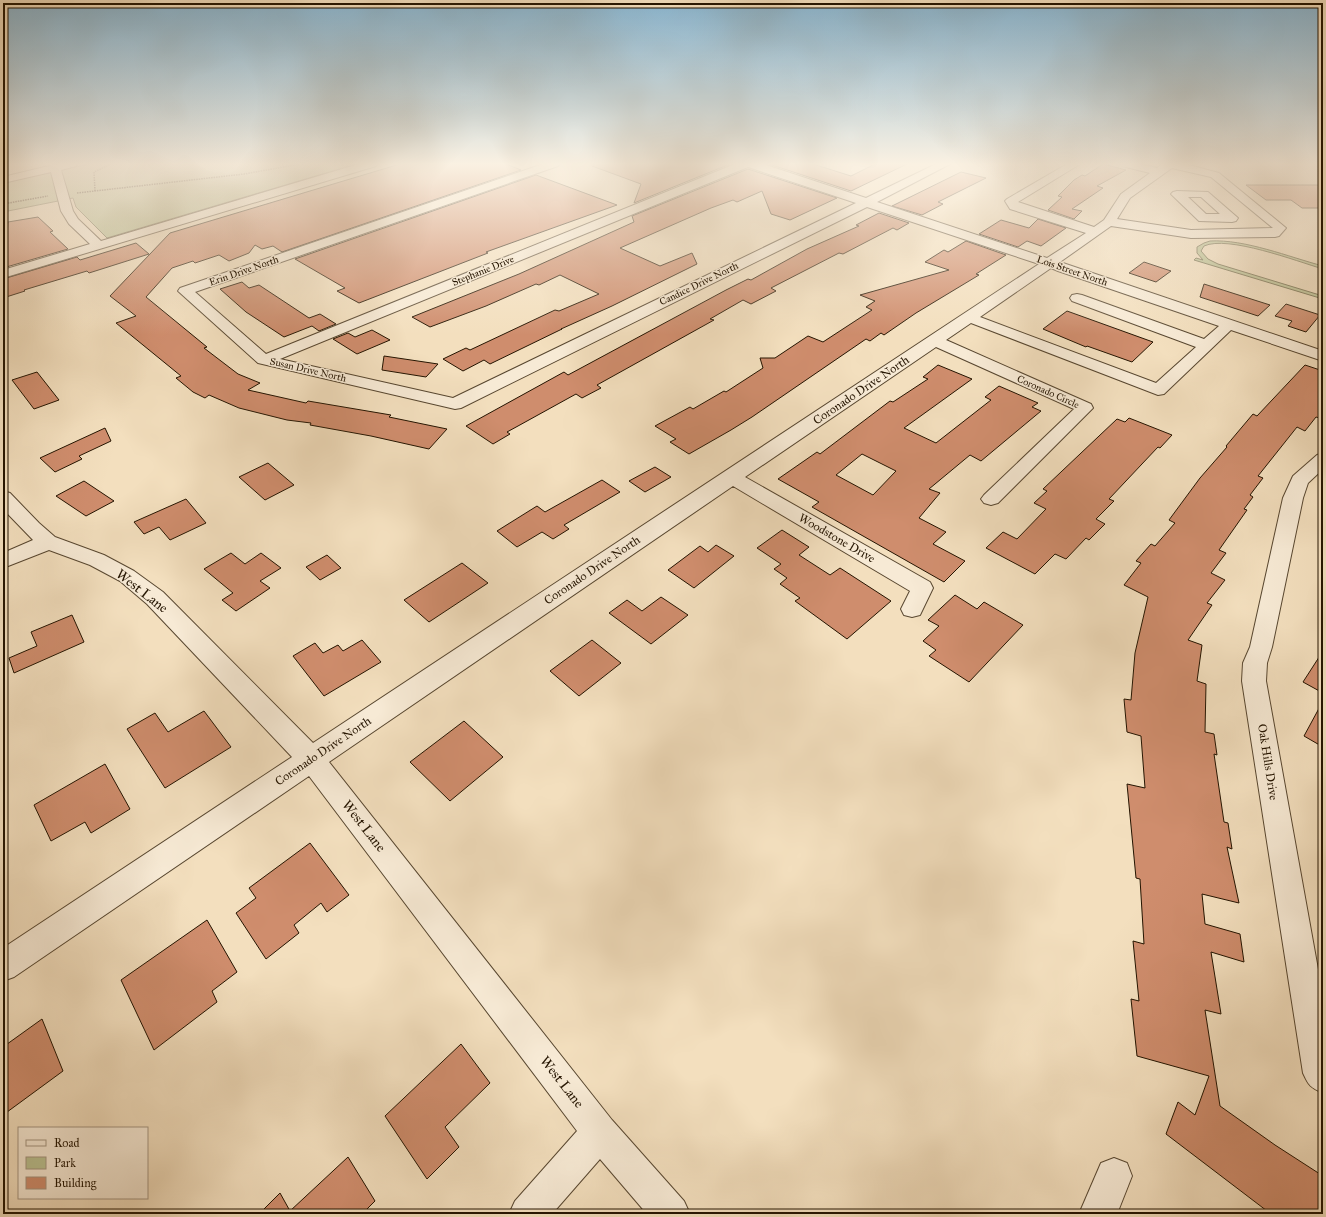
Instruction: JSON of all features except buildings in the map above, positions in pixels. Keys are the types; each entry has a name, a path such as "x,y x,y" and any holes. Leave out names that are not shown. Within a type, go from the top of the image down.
{"street":[{"path":"73,221 98,246"},
{"path":"3,274 182,221"},
{"name":"Erin Drive North","path":"185,291 389,221"},
{"name":"Stephanie Drive","path":"264,360 606,221"},
{"name":"Candice Drive North","path":"455,404 827,221"},
{"name":"Lois Street North","path":"922,221 1323,356"},
{"path":"1061,221 1096,232"},
{"path":"1213,221 1228,234"},
{"path":"1109,222 1192,234 1275,234 1280,228 1271,221"},
{"name":"Coronado Drive North","path":"3,966 311,758 970,318 1109,222"},
{"name":"Susan Drive North","path":"185,291 264,360 455,404"},
{"path":"1077,298 1206,345"},
{"path":"970,318 1158,390 1229,324"},
{"name":"Coronado Circle","path":"934,341 1085,408 991,499"},
{"name":"Oak Hills Drive","path":"1323,459 1300,480 1293,498 1261,647 1255,663 1254,681 1320,1073 1323,1076"},
{"name":"Woodstone Drive","path":"731,477 922,588 912,610"},
{"name":"West Lane","path":"3,497 32,528 48,542 97,560 127,576 155,598 311,758 600,1132 671,1214"},
{"path":"3,561 48,542"},
{"path":"528,1214 600,1132"},
{"path":"1098,1214 1114,1176"}],"green space":[{"path":"90,221 165,221 107,238"},
{"path":"1210,241 1224,241 1267,249 1323,266 1323,269 1262,250 1229,244 1204,246 1201,251 1208,259 1218,264 1323,296 1323,299 1194,260 1196,258 1203,260 1197,253 1197,247"}]}
